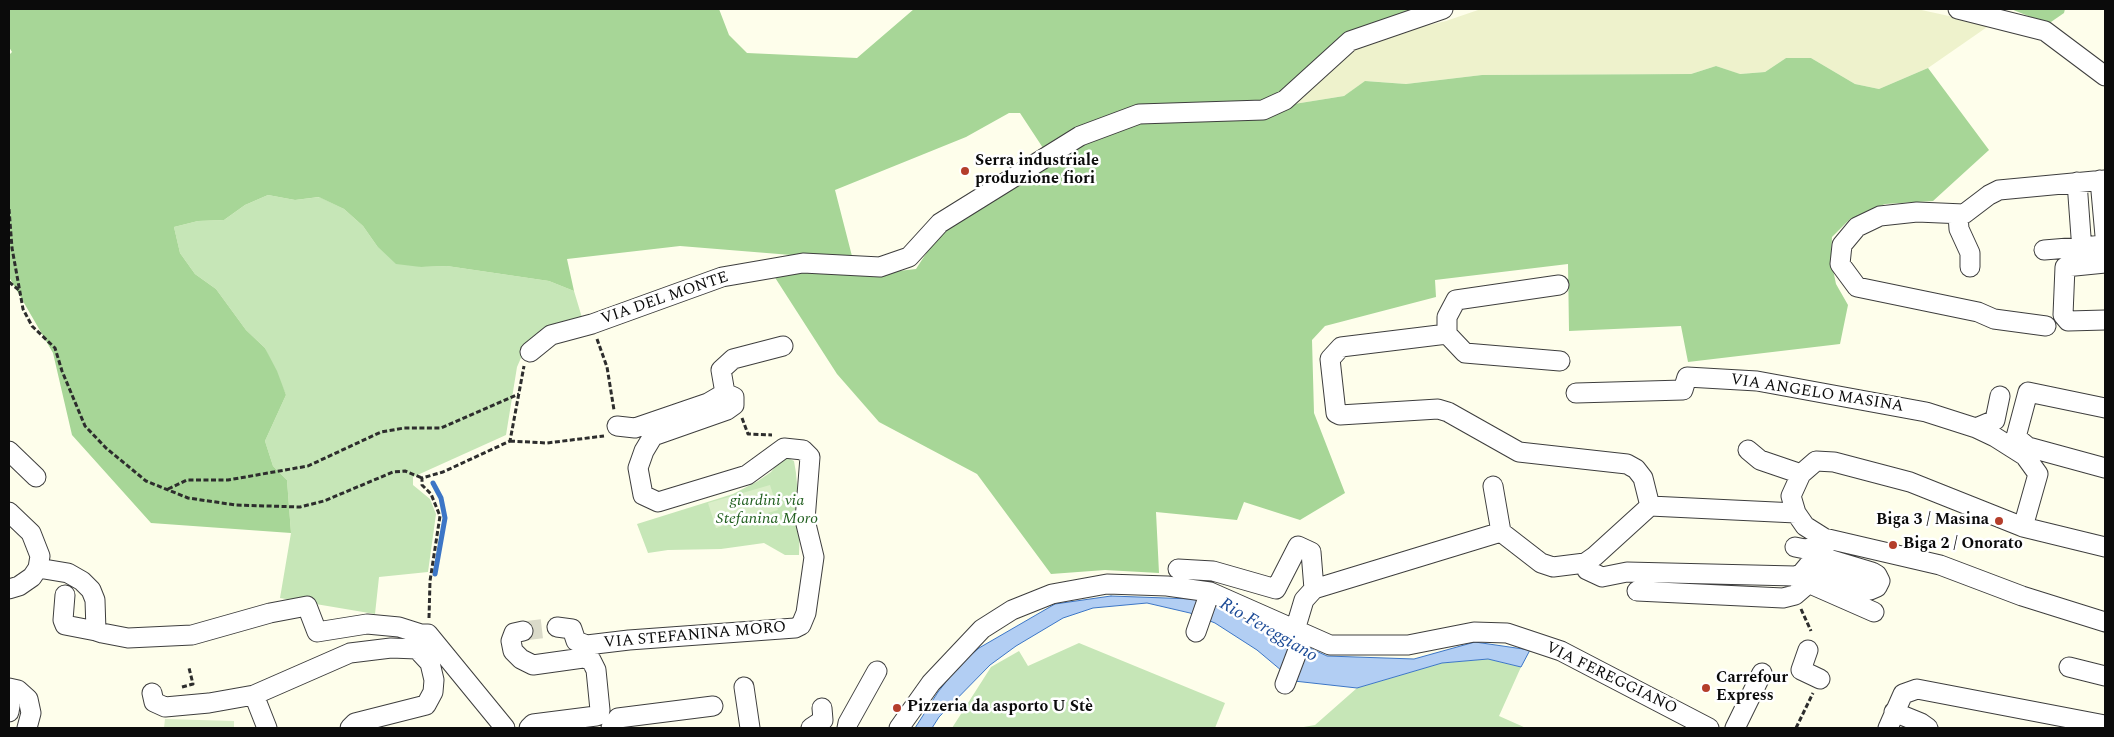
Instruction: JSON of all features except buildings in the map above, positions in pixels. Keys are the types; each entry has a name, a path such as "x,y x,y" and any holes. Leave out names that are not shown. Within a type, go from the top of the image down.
{"street":[{"name":"VIA DEL MONTE","path":"530,352 551,334 592,324 722,277 803,263 880,267 909,257 940,223 1080,136 1139,114 1263,110 1285,100 1350,41 1444,9"},
{"path":"1958,9 2045,31 2105,76"},
{"path":"2046,326 1994,319 1978,312 1865,289 1853,283 1840,264 1842,245 1847,237 1857,228 1880,216 1918,212 1958,216 1972,210 1989,195 1999,190 2102,180 2105,236"},
{"path":"2076,182 2081,238"},
{"path":"1958,216 1960,229 1968,246 1970,267"},
{"path":"2044,250 2105,245"},
{"path":"2105,263 2064,267 2063,315 2068,321 2105,320"},
{"path":"1559,285 1456,300 1447,317 1447,334 1465,352 1560,361"},
{"path":"1447,334 1341,347 1330,359 1336,413 1340,415 1438,409 1448,412 1519,452 1626,464 1636,469 1642,478 1650,506"},
{"path":"613,431 635,428 708,403 729,399 721,370 733,359 783,346"},
{"name":"VIA ANGELO MASINA","path":"1576,393 1683,390 1687,377 1757,382 1926,412 1976,428 1995,437 2025,456 2038,474 2023,527"},
{"path":"2105,408 2028,392 2016,437 2028,447 2105,468"},
{"path":"1976,428 1995,420 2000,396"},
{"name":"VIA STEFANINA MORO","path":"557,627 572,629 576,641 587,645 629,640 795,628 801,625 806,612 814,557 805,520 810,457 803,450 784,448 747,475 658,502 643,495 638,468 644,451 653,436 727,410 729,399"},
{"path":"1748,450 1760,460 1801,474"},
{"path":"9,451 36,477"},
{"path":"2105,547 2023,527 1910,482 1834,462 1816,462 1801,474 1791,496 1796,513 1805,526 1824,538 1940,564 2022,596 2105,622"},
{"path":"1493,486 1501,532 1541,563 1553,567 1585,563 1650,506 1796,513"},
{"path":"9,512 31,533 38,545 40,556 38,568 26,582 9,589"},
{"path":"1286,681 1300,635 1304,600 1314,589 1501,532"},
{"path":"1795,547 1805,549 1818,547 1832,540"},
{"path":"1178,569 1213,571 1276,589 1298,546 1311,552 1314,589"},
{"path":"1585,563 1587,570 1602,577 1627,572 1795,576 1801,574 1811,562 1832,560 1875,573 1880,581 1877,587 1870,590 1825,575 1816,577 1802,589 1783,598 1637,591"},
{"path":"38,568 68,573 82,581 91,590 95,600 96,631"},
{"name":"VIA FEREGGIANO","path":"899,728 931,683 982,629 1012,610 1052,594 1107,584 1167,586 1208,596 1300,635 1330,645 1408,646 1474,632 1507,632 1561,651 1709,728"},
{"path":"1802,589 1874,612"},
{"path":"65,595 63,620 65,625 128,638 192,635 238,624 270,613 307,606 317,632 367,624 399,627 420,634 428,634 505,728"},
{"path":"1198,626 1208,596"},
{"name":"VIA STEFANINA MORO","path":"523,631 514,633 510,641 513,651 521,660 534,665 583,658 591,660 596,670 600,710 599,715 596,716 533,724 529,728"},
{"path":"152,693 154,702 164,707 209,704 254,695 350,653 391,648 417,648 430,663 434,680 433,692 426,705 355,723 350,728"},
{"path":"1808,650 1801,670 1820,679"},
{"path":"2069,667 2105,676"},
{"path":"847,728 877,671"},
{"path":"1735,728 1762,673"},
{"path":"744,687 750,728"},
{"path":"1928,728 1921,723 1891,720 1903,694 1917,689 2105,726"},
{"path":"9,702 18,690 28,699 31,713 28,728"},
{"path":"254,695 267,728"},
{"path":"611,728 618,718 713,706"},
{"path":"811,728 823,720 822,708"}],"path":[{"path":"9,209 12,248 23,309 32,326 56,348 62,371 85,426 106,448 146,481 188,498 236,505 300,507 324,500 393,472 405,471 422,478 443,472 510,441 547,444 613,431 607,367 592,324"},
{"path":"9,282 20,291"},
{"path":"510,441 524,368 530,352"},
{"path":"167,489 188,480 228,480 308,466 381,432 404,428 441,428 519,394"},
{"path":"729,399 748,434 779,436 771,440"},
{"path":"422,478 422,485 431,494 440,516 430,581 428,634"},
{"path":"1802,589 1811,631"},
{"path":"152,693 193,684 189,668"},
{"path":"1796,728 1820,679"}],"green space":[{"path":"9,9 719,9 729,35 747,53 857,58 914,9 1428,9 1360,32 1268,104 1139,110 1045,151 1020,113 1009,113 966,137 835,190 853,260 680,246 567,259 574,291 549,281 447,266 421,267 396,264 377,246 363,226 344,209 319,197 295,200 268,195 245,205 224,220 198,221 174,227 180,253 195,274 216,289 246,330 265,348 277,371 286,395 265,441 273,466 287,480 291,533 151,523 72,435 53,353 9,277 9,55 12,52 9,47"},
{"path":"1481,9 1917,9 1990,25 1928,68 1879,89 1855,84 1811,58 1786,58 1765,72 1739,74 1716,66 1691,74 1482,75 1406,84 1366,81 1344,96 1288,105 1365,40 1446,21"},
{"path":"2011,9 2065,9 2064,13 2048,24"},
{"path":"1786,58 1811,58 1855,84 1879,89 1928,68 1989,150 1933,201 1885,204 1850,219 1832,237 1831,260 1836,284 1848,305 1840,344 1688,362 1681,326 1569,331 1568,264 1435,280 1436,297 1325,326 1312,340 1314,413 1345,493 1300,520 1244,502 1237,520 1156,512 1159,573 1105,570 1051,574 977,474 879,422 837,374 774,276 805,269 881,273 916,269 944,226 1113,127 1140,119 1288,105 1344,96 1365,81 1406,84 1482,75 1691,74 1716,66 1740,74 1765,72"},
{"path":"268,195 295,200 320,197 344,209 363,226 377,246 421,267 447,266 549,281 574,291 583,321 524,351 517,367 506,435 413,477 413,485 430,499 436,514 428,572 379,577 375,614 280,598 291,533 287,480 273,466 265,441 286,395 265,348 246,330 216,289 195,274 180,253 174,227 198,221 224,220 245,205"},
{"name":"giardini via Stefanina Moro","path":"788,458 794,461 796,473 800,519 799,555 785,555 764,543 721,549 668,550 648,553 637,524 733,494 758,481 771,472 780,461"},
{"path":"770,485 778,510 716,528 708,503"},
{"path":"1079,643 1225,703 1215,728 952,728 991,667 1019,651 1028,666"},
{"path":"1488,659 1521,667 1499,716 1526,728 1298,728 1315,725 1357,688 1442,663"},
{"path":"165,719 234,721 234,728 164,728"}],"water":[{"name":"Rio Fereggiano","path":"1111,596 1193,599 1220,606 1327,656 1414,659 1475,642 1530,650 1521,667 1488,659 1442,663 1357,688 1294,681 1257,650 1215,623 1190,613 1147,603 1093,608 1063,618 1016,646 990,665 939,717 932,728 915,728 938,692 960,664 979,648 1055,604"}],"waterway":[{"path":"433,483 441,498 445,518 435,574"}],"tunnel":[{"path":"523,631 557,627"}],"place":[{"name":"Serra industriale produzione fiori","path":"965,171"},
{"name":"Biga 3 / Masina","path":"1999,521"},
{"name":"Biga 2 / Onorato","path":"1893,545"},
{"name":"Carrefour Express","path":"1706,688"},
{"name":"Pizzeria da asporto U Stè","path":"897,708"}]}
